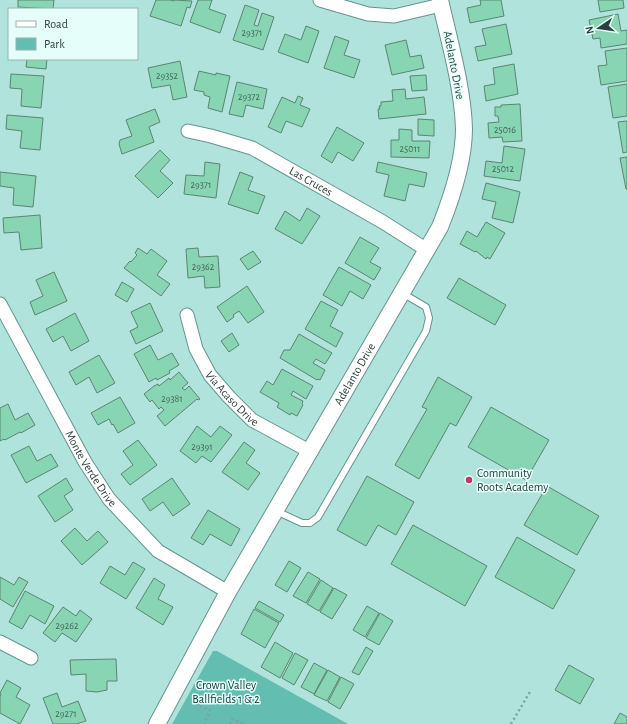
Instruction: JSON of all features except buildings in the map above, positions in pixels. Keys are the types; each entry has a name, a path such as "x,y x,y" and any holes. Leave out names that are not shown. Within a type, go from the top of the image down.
{"street":[{"path":"320,0 368,14 394,16 441,3"},
{"name":"Adelanto Drive","path":"157,724 228,592 311,452 440,227 451,200 460,164 464,130 461,94 441,3"},
{"name":"Las Cruces","path":"188,131 212,136 252,148 383,222 427,250"},
{"name":"Monte Verde Drive","path":"0,304 85,462 109,499 158,551 228,592"},
{"name":"Via Acaso Drive","path":"187,315 196,349 210,375 229,397 252,420 311,452"},
{"path":"0,642 31,658"}],"lane":[{"path":"276,511 302,523 310,523 318,516 426,331 429,318 426,307 402,293"}],"path":[{"path":"512,724 531,690"},
{"path":"200,706 210,710 204,724"},
{"path":"230,724 232,719 244,724"}],"green space":[{"name":"Crown Valley Ballfields 1 & 2","path":"213,651 217,651 348,724 172,724"}],"place":[{"name":"Community Roots Academy","path":"469,480"}]}
